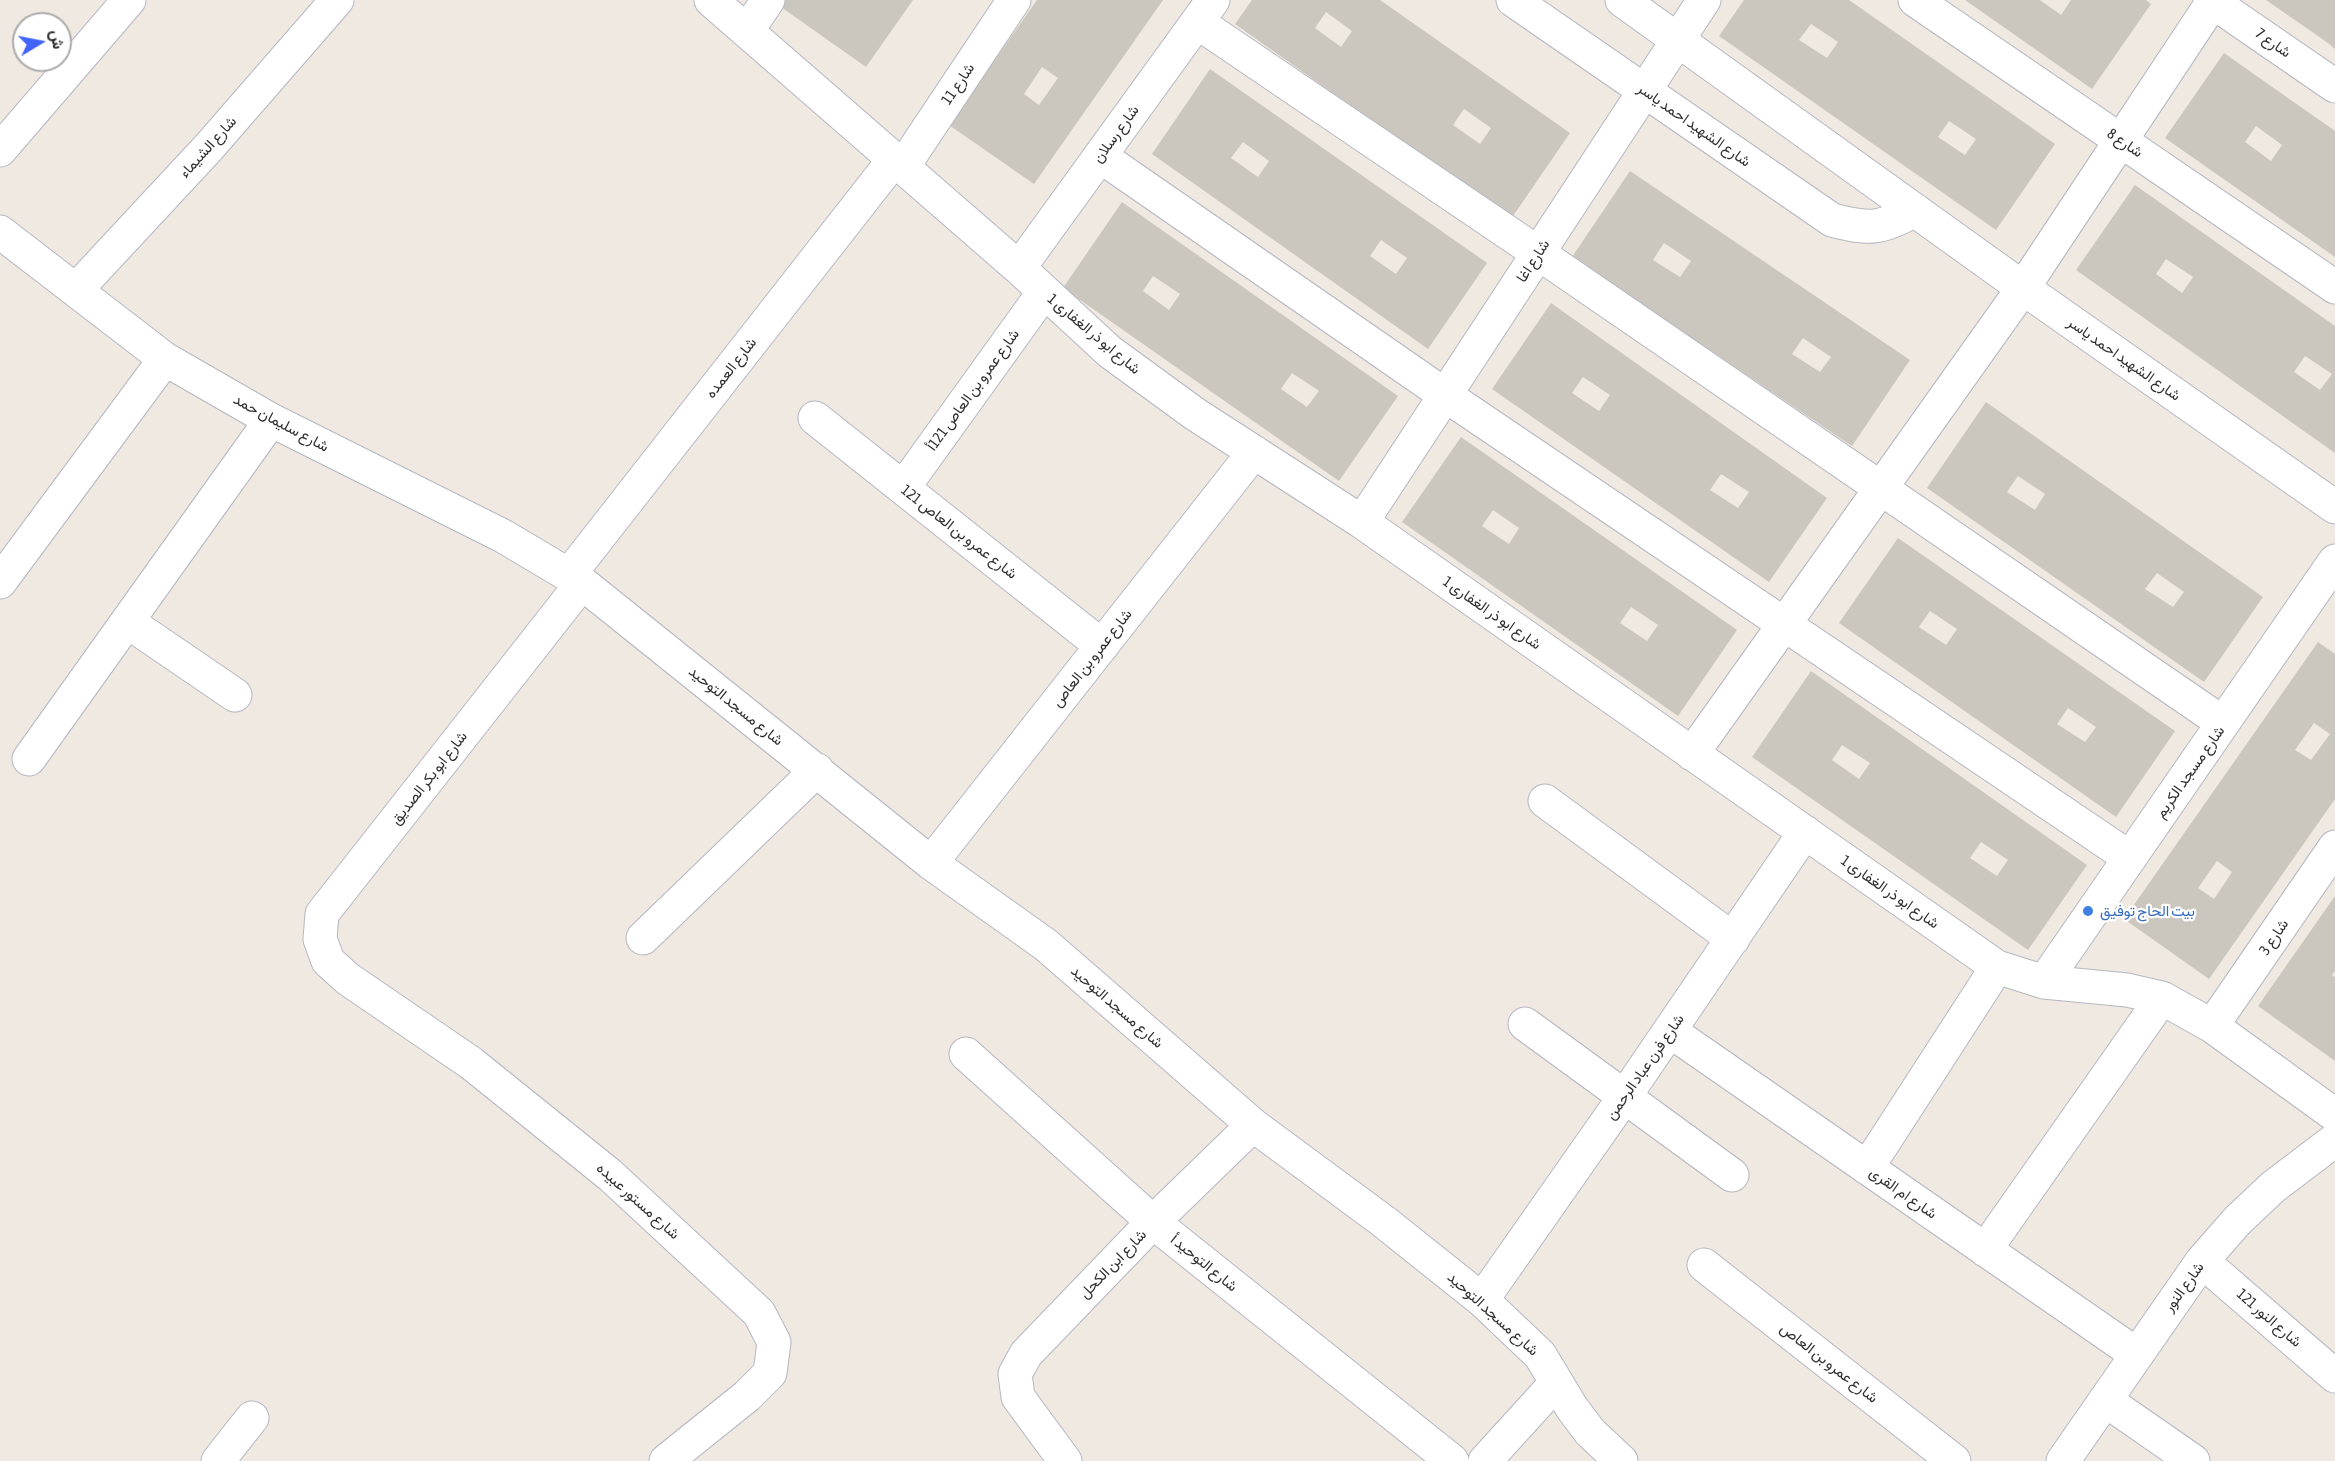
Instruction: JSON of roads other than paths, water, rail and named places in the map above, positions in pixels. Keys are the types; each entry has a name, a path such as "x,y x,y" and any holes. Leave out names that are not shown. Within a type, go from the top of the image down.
{"street":[{"path":"0,150 129,0"},
{"name":"شارع الشيماء","path":"76,290 208,147 337,0"},
{"name":"شارع ابو ذر الغفارى 1","path":"711,0 1019,268 1110,352 1195,414 1362,522 1997,968 2044,982 2127,990 2162,998 2212,1026 2335,1115"},
{"path":"747,31 768,0"},
{"name":"شارع 11","path":"897,164 1014,0"},
{"name":"شارع الشهيد احمد ياسر","path":"1513,0 1832,220 1863,228 1893,222 1915,210"},
{"name":"شارع الشهيد احمد ياسر","path":"1622,0 2023,288 2335,507"},
{"name":"شارع اغا","path":"1362,522 1704,0"},
{"name":"شارع 8","path":"1915,0 2335,287"},
{"path":"1692,754 2023,288 2212,1"},
{"name":"شارع 7","path":"2212,1 2335,86"},
{"path":"1205,11 1538,253 2223,723"},
{"name":"شارع رسلان","path":"1019,268 1205,11"},
{"path":"1100,156 1445,395 2130,858"},
{"name":"شارع العمده","path":"575,579 897,164"},
{"name":"شارع سليمان حمد","path":"0,232 165,359 271,420 447,506 575,579"},
{"name":"شارع عمرو بن العاص 121أ","path":"903,488 1044,291"},
{"path":"0,582 165,359"},
{"name":"شارع عمرو بن العاص 121","path":"815,418 1102,646"},
{"path":"30,759 271,420"},
{"name":"شارع عمرو بن العاص","path":"931,863 1254,452"},
{"name":"شارع مسجد الكريم","path":"2044,982 2335,561"},
{"name":"شارع مسجد التوحيد","path":"575,579 931,863 1046,945 1252,1125 1383,1221 1482,1299 1540,1355 1556,1383 1590,1432 1621,1461"},
{"name":"شارع ابو بكر الصديق","path":"348,979 328,961 320,939 322,914 575,579"},
{"path":"128,622 235,695"},
{"path":"643,938 817,770"},
{"path":"1545,801 1733,939"},
{"name":"شارع فرن عباد الرحمن","path":"1482,1299 1670,1031 1804,832"},
{"name":"شارع 3","path":"2212,1026 2335,847"},
{"path":"1867,1168 1997,968"},
{"name":"شارع مستور عبيده","path":"348,979 471,1063 610,1174 759,1313 774,1342 770,1373 747,1396 666,1461"},
{"path":"1986,1250 2162,998"},
{"path":"1526,1024 1732,1175"},
{"name":"شارع ام القرى","path":"1670,1031 2136,1354"},
{"name":"شارع التوحيد أ","path":"966,1054 1153,1222 1452,1461"},
{"name":"شارع ابن الكحل","path":"1065,1461 1018,1397 1015,1374 1026,1354 1153,1222 1252,1125"},
{"name":"شارع النور","path":"2063,1461 2202,1261 2237,1221 2273,1187 2335,1140"},
{"name":"شارع النور 121","path":"2202,1261 2335,1376"},
{"name":"شارع عمرو بن العاص","path":"1704,1266 1954,1461"},
{"path":"1485,1461 1556,1383"},
{"path":"2105,1400 2193,1461"},
{"path":"218,1461 252,1418"}],"place":[{"name":"بيت الحاج توفيق","path":"2088,911"}]}
